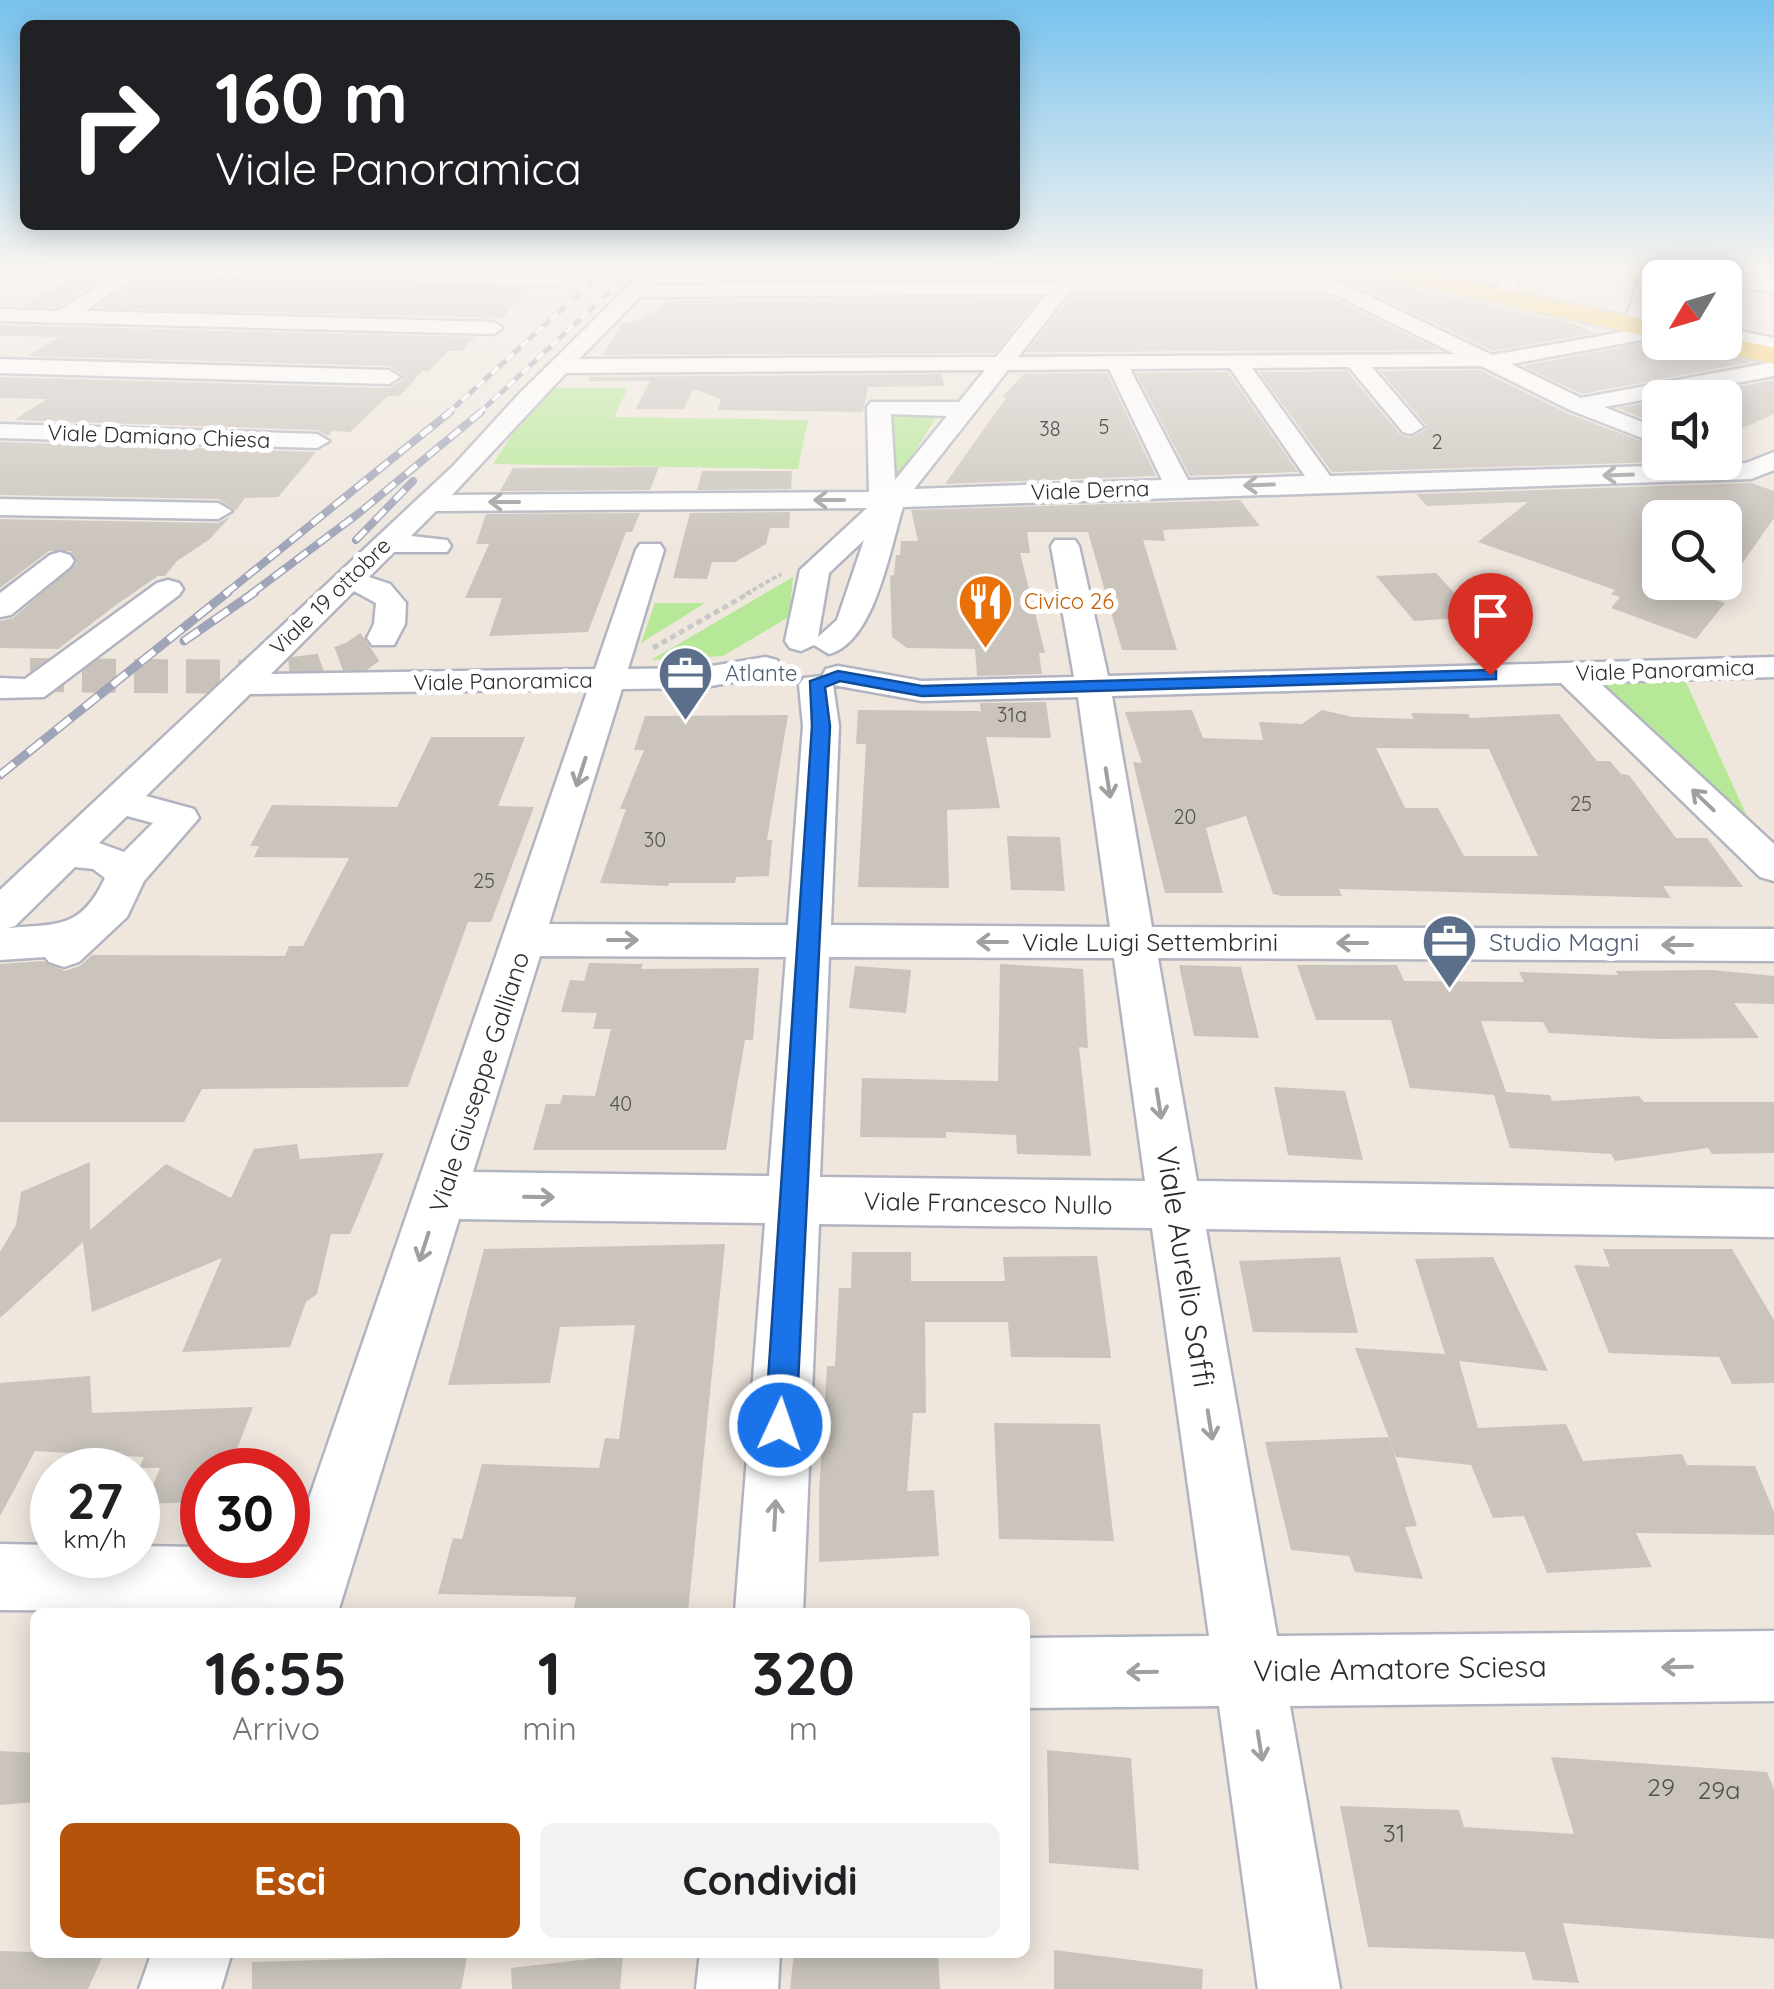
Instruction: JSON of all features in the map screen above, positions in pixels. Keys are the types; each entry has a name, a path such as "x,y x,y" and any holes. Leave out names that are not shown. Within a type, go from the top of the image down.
{"street":[{"path":"563,366 736,365"},
{"path":"769,1608 821,726 815,570 892,500 1001,365"},
{"path":"1117,365 1179,488"},
{"path":"1239,365 1322,484"},
{"path":"1358,365 1411,428"},
{"path":"1495,365 1642,431"},
{"path":"0,366 390,377"},
{"name":"Viale 19 ottobre","path":"0,915 428,503 563,366"},
{"path":"1578,405 1774,369"},
{"path":"892,500 882,493 878,406 965,409"},
{"name":"Viale Damiano Chiesa","path":"0,431 317,441"},
{"name":"Viale Derna","path":"428,503 892,500 933,495 1756,468"},
{"path":"821,661 852,623 892,500"},
{"path":"0,507 218,511"},
{"path":"392,535 443,538"},
{"name":"Viale Aurelio Saffi","path":"1065,546 1092,686 1299,1989"},
{"name":"Viale Giuseppe Galliano","path":"309,1598 650,550"},
{"path":"0,608 60,561"},
{"path":"345,582 370,584 387,595 393,608 392,622 383,638"},
{"path":"10,679 32,690 168,589"},
{"path":"764,667 775,649 821,661"},
{"name":"Viale Panoramica","path":"240,684 612,675 700,678 764,667 782,682 821,661 922,691 1774,667"},
{"path":"1570,672 1774,867"},
{"path":"0,944 68,945 112,906 127,874 180,818 118,801"},
{"path":"65,852 104,857 127,874"},
{"name":"Viale Luigi Settembrini","path":"526,940 1774,945"},
{"name":"Viale Francesco Nullo","path":"442,1196 1774,1213"},
{"path":"0,1577 309,1598"},
{"name":"Viale Amatore Sciesa","path":"1030,1673 1774,1666"},
{"path":"180,1989 190,1958"},
{"path":"737,1989 740,1958"}],"path":[{"path":"612,675 814,555 830,557"}],"green space":[{"path":"551,388 628,388 614,417 808,420 798,469 493,464 516,428"},
{"path":"892,410 939,413 892,488"},
{"path":"793,577 789,617 723,656 651,660"},
{"path":"655,603 705,603 641,643"},
{"path":"1685,680 1751,825 1597,682"}],"building":[{"path":"346,365 435,365 429,371 422,371 400,396 388,396 350,432 332,431 328,436 317,430 14,420 47,399 0,398 0,377 389,388 402,380 402,374 389,366"},
{"path":"1736,365 1642,380 1582,394 1523,366"},
{"path":"1480,370 1569,414 1642,441 1642,463 1332,472 1259,372 1347,371 1400,434 1410,438 1425,430 1426,425 1380,371"},
{"path":"1228,372 1298,472 1190,476 1136,373"},
{"path":"1107,373 1156,476 945,484 1006,398 1002,397 1024,374"},
{"path":"942,374 944,386 868,387 863,412 718,410 721,399 693,389 684,409 636,409 650,381 588,381 590,377"},
{"path":"1774,380 1774,414 1742,428 1742,386"},
{"path":"1642,404 1642,418 1618,408"},
{"path":"0,442 316,452 278,497 245,498 236,510 218,499 0,495"},
{"path":"659,467 650,490 500,491 513,468"},
{"path":"702,471 792,471 791,489 697,490"},
{"path":"1751,483 1774,491 1774,518 1742,564 1742,500 1642,500 1642,600 1725,603 1696,639 1611,608 1620,597 1611,594 1615,590 1478,542 1528,502 1427,506 1416,494"},
{"path":"1240,500 1260,526 1163,530 1165,541 1143,540 1177,650 1122,650 1088,532 1027,532 1030,553 1020,553 1045,653 1039,653 1042,674 977,676 975,649 907,648 892,637 890,576 894,575 901,541 918,541 911,510"},
{"path":"790,512 789,528 770,528 766,544 735,562 712,562 707,579 673,578 690,513"},
{"path":"640,513 632,532 626,532 588,632 489,636 502,598 465,598 489,544 476,544 486,514"},
{"path":"230,517 210,539 177,561 165,576 158,576 58,649 0,648 0,621 13,618 77,563 71,551 49,551 0,588 0,519 218,523"},
{"path":"1436,573 1472,612 1454,613 1458,618 1414,621 1376,576"},
{"path":"1046,702 1051,738 986,737 1000,808 947,810 949,888 858,887 866,744 856,744 858,710 980,711 981,715 980,703"},
{"path":"1192,710 1203,738 1263,740 1259,722 1302,724 1322,710 1353,717 1414,719 1411,713 1468,714 1470,718 1559,714 1597,761 1610,761 1621,774 1629,775 1676,838 1707,838 1743,887 1663,886 1671,898 1339,889 1342,896 1282,896 1273,894 1246,816 1206,828 1223,893 1165,893 1133,762 1142,763 1125,712","holes":["1376,748 1489,749 1538,856 1464,856 1438,808 1405,808"]},
{"path":"788,715 767,840 772,840 769,876 736,877 735,883 668,886 600,883 626,809 620,809 644,750 634,750 645,716"},
{"path":"431,737 525,737 498,806 534,807 491,922 468,922 408,1087 202,1089 184,1122 0,1122 0,964 43,961 65,971 80,966 92,955 285,956 289,946 303,946 349,858 254,857 259,846 250,846 272,805 397,807"},
{"path":"1007,836 1060,837 1065,891 1011,890"},
{"path":"589,963 643,964 641,969 759,968 753,1040 745,1040 726,1150 533,1150 546,1104 560,1104 563,1095 595,1096 611,1029 593,1029 597,1013 561,1012 570,980 584,981"},
{"path":"1000,964 1083,969 1088,1048 1079,1047 1091,1156 1017,1154 1016,1135 946,1132 946,1138 860,1137 862,1078 998,1081"},
{"path":"1179,965 1241,967 1259,1038 1194,1036"},
{"path":"1297,965 1397,965 1404,981 1524,982 1519,972 1618,975 1616,971 1712,970 1774,976 1774,1004 1734,1003 1759,1038 1658,1039 1549,1033 1543,1022 1481,1021 1506,1092 1550,1095 1552,1101 1639,1096 1644,1102 1774,1102 1774,1153 1712,1154 1708,1148 1615,1161 1611,1154 1510,1148 1494,1095 1410,1088 1391,1020 1316,1020"},
{"path":"855,966 911,970 906,1013 849,1008"},
{"path":"1274,1087 1345,1091 1363,1160 1288,1155"},
{"path":"297,1144 300,1159 384,1153 350,1234 331,1234 317,1294 306,1302 290,1347 182,1352 222,1258 92,1312 83,1242 0,1318 0,1252 16,1225 21,1192 90,1162 90,1230 166,1164 231,1198 254,1149"},
{"path":"725,1244 688,1608 574,1608 576,1597 438,1594 453,1538 462,1539 482,1464 599,1468 605,1438 619,1439 635,1325 560,1327 550,1383 448,1385 484,1249"},
{"path":"1603,1249 1732,1249 1774,1320 1774,1383 1732,1384 1719,1357 1609,1353 1574,1265 1610,1267"},
{"path":"852,1252 911,1252 911,1281 1005,1281 1003,1257 1097,1256 1111,1358 1011,1357 1008,1322 925,1322 926,1413 913,1413 907,1491 934,1490 939,1556 819,1562 827,1366 835,1366 839,1288 851,1288"},
{"path":"1340,1257 1358,1333 1253,1332 1239,1261"},
{"path":"1493,1257 1548,1371 1459,1361 1478,1428 1566,1424 1583,1461 1682,1454 1687,1465 1755,1466 1774,1512 1774,1535 1636,1533 1652,1567 1547,1573 1524,1516 1493,1518 1471,1465 1396,1457 1355,1348 1445,1354 1415,1259"},
{"path":"90,1376 92,1413 253,1407 237,1448 180,1448 180,1503 160,1503 160,1448 30,1448 30,1460 0,1516 0,1383"},
{"path":"994,1423 1100,1424 1114,1541 999,1539"},
{"path":"1389,1437 1417,1526 1405,1527 1423,1579 1355,1572 1349,1556 1291,1550 1265,1442"},
{"path":"1047,1750 1131,1758 1139,1870 1049,1863"},
{"path":"0,1751 30,1753 30,1802 0,1805"},
{"path":"1551,1757 1767,1772 1774,1789 1774,1939 1563,1923 1579,1983 1533,1980 1525,1952 1368,1947 1340,1806 1459,1810 1464,1827 1574,1834"},
{"path":"1054,1950 1203,1969 1202,1989 1054,1989"},
{"path":"0,1951 30,1952 30,1958 102,1958 88,1989 0,1989"},
{"path":"467,1958 461,1989 252,1989 252,1962"},
{"path":"623,1958 620,1989 512,1989 511,1968"},
{"path":"793,1958 938,1958 940,1989 790,1989"}],"tunnel":[{"path":"30,675 267,677 319,671 354,658 383,638"}],"railway":[{"path":"447,414 501,365"},
{"path":"478,414 531,365"},
{"path":"225,594 450,412"},
{"path":"251,594 359,513 481,412"},
{"path":"356,540 413,481"},
{"path":"0,775 228,592"},
{"path":"184,641 255,592"}],"place":[{"name":"Civico 26","path":"985,650"},
{"name":"Atlante","path":"686,722"},
{"name":"Studio Magni","path":"1450,991"}],"route":[{"path":"780,1425 821,726 816,685 838,676 922,691 1490,675"}]}
